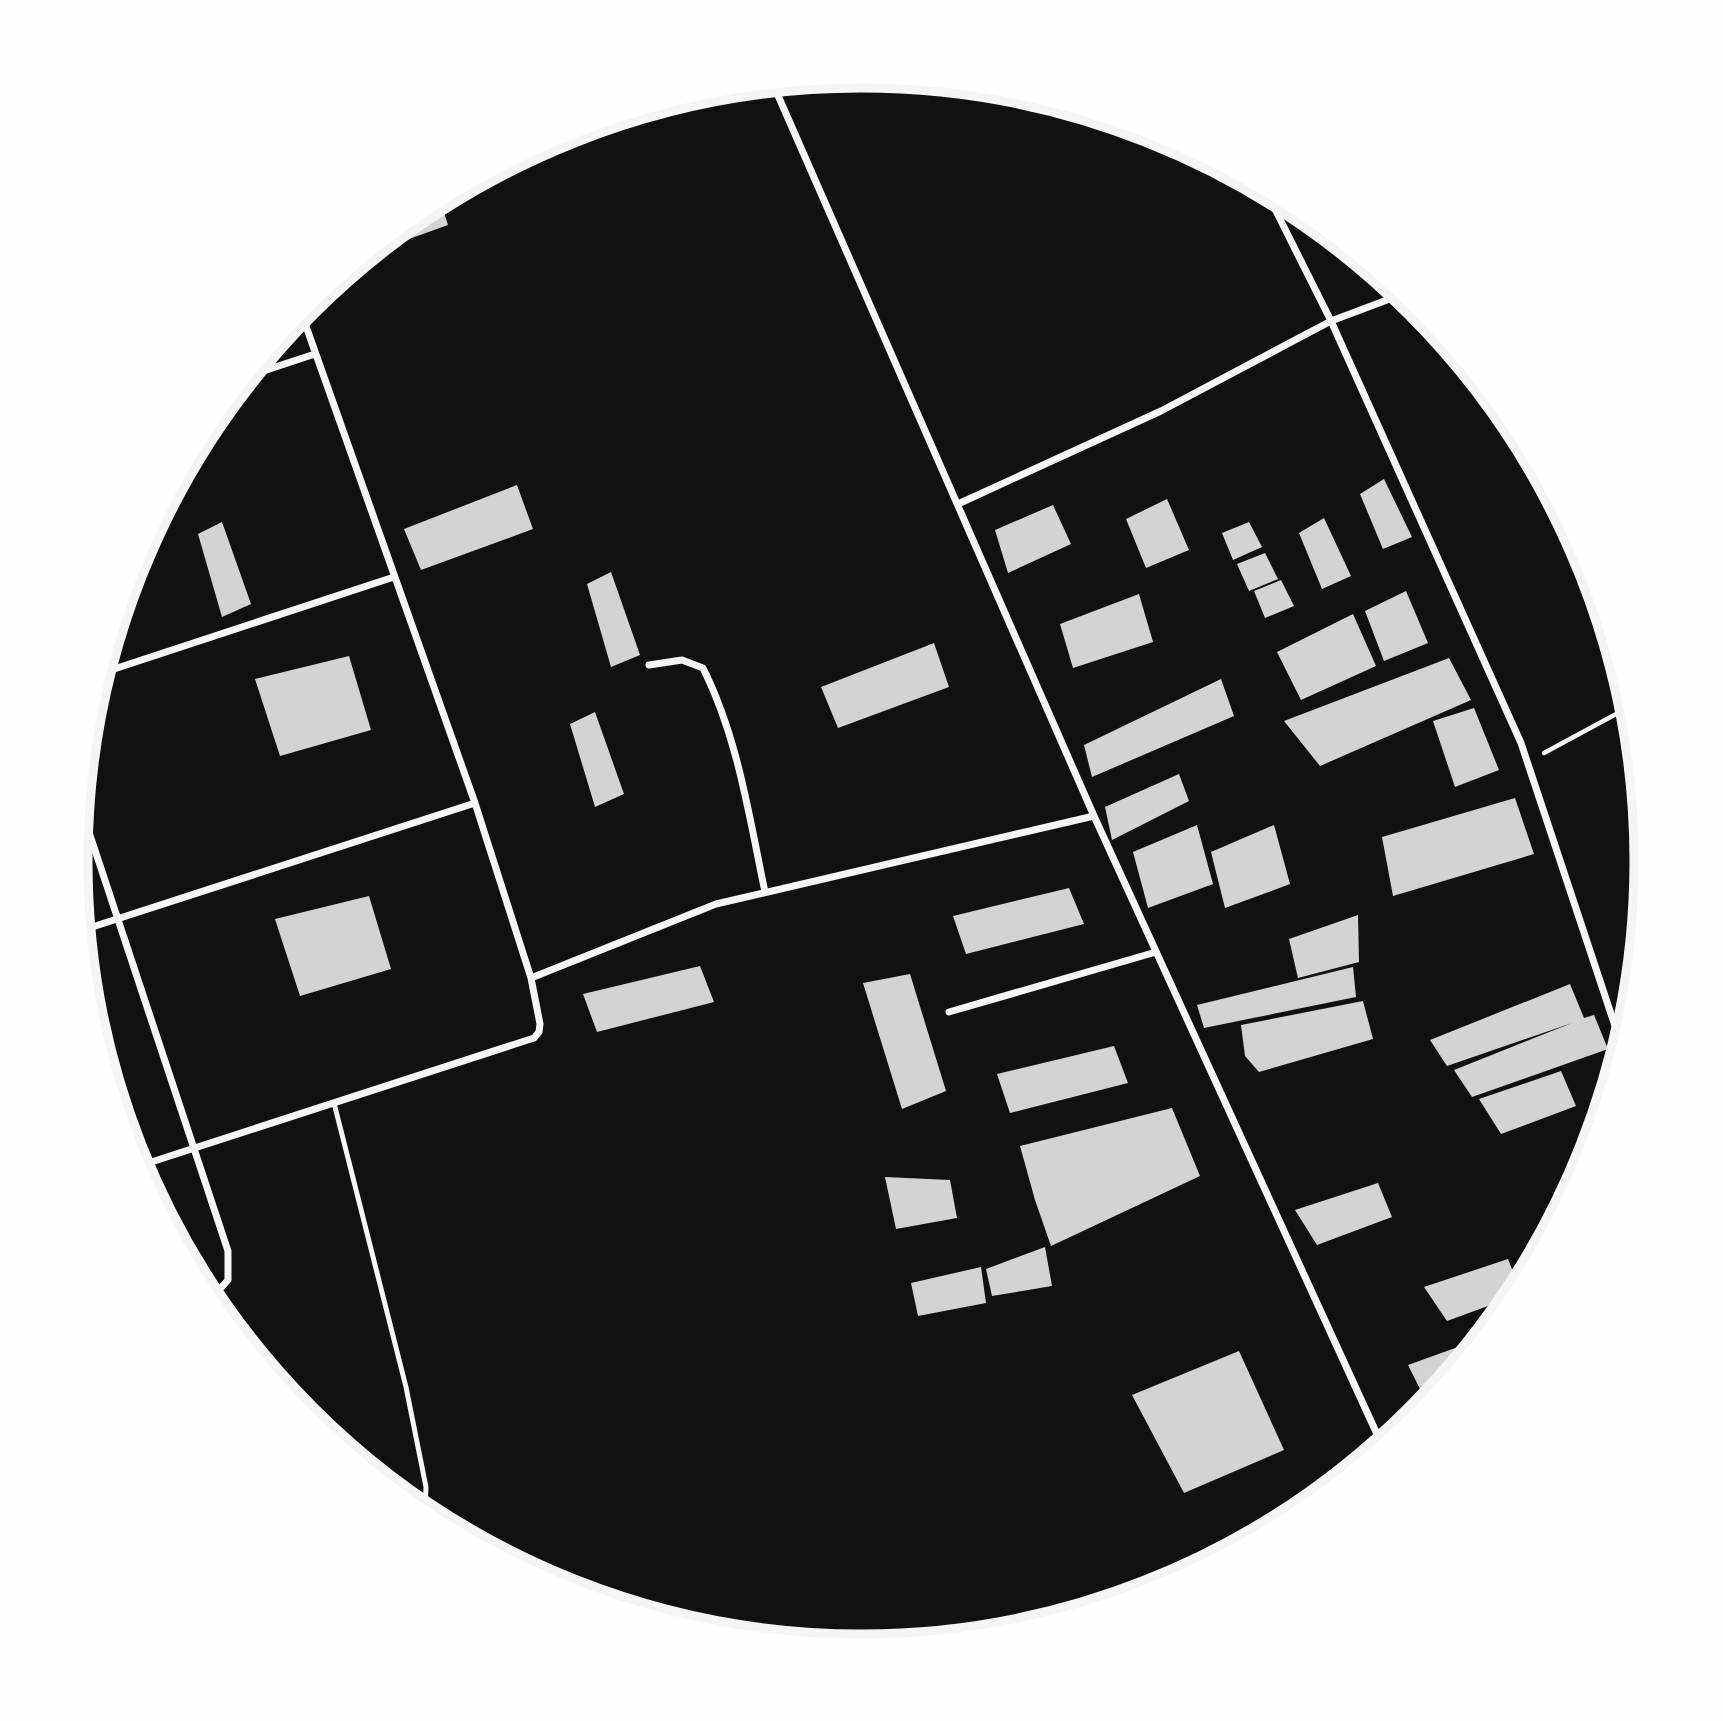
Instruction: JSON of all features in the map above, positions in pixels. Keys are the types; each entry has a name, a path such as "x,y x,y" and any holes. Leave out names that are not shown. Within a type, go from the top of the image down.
{"street":[{"path":"778,92 1094,816 1378,1436"},
{"path":"1274,207 1331,321 1521,743 1616,1028"},
{"path":"958,505 1161,411 1331,321 1391,298"},
{"path":"150,1162 534,1038 539,1032 540,1024 531,978 475,803 305,324"},
{"path":"264,371 315,354"},
{"path":"113,669 394,577"},
{"path":"649,665 682,660 703,668 730,730 765,892"},
{"path":"92,927 475,803"},
{"path":"531,978 716,904 1094,816"},
{"path":"89,832 228,1251 228,1280 219,1290"},
{"path":"949,1012 1156,952"}],"lane":[{"path":"334,1103 406,1387 426,1487 425,1498"}],"path":[{"path":"1528,762 1620,712"}],"building":[{"path":"443,211 448,225 395,244"},
{"path":"1384,479 1412,537 1383,549 1360,494"},
{"path":"517,485 533,529 421,570 404,529"},
{"path":"1167,499 1189,550 1146,568 1126,519"},
{"path":"1053,505 1071,544 1008,573 995,530"},
{"path":"1324,518 1351,576 1322,589 1299,533"},
{"path":"222,522 251,604 222,617 198,534"},
{"path":"1249,522 1262,547 1233,560 1222,533"},
{"path":"1265,553 1278,579 1249,591 1237,564"},
{"path":"611,572 640,655 611,667 587,584"},
{"path":"1281,580 1294,606 1265,618 1254,591"},
{"path":"1406,591 1428,643 1384,661 1365,611"},
{"path":"1139,594 1153,642 1073,668 1060,624"},
{"path":"1353,614 1376,666 1301,700 1277,652"},
{"path":"934,643 949,687 838,728 821,687"},
{"path":"349,656 371,730 280,756 255,679"},
{"path":"1449,658 1471,700 1320,766 1284,721"},
{"path":"1221,679 1234,716 1092,777 1084,745"},
{"path":"1474,708 1499,770 1455,787 1433,721"},
{"path":"595,712 624,794 595,807 570,724"},
{"path":"1179,774 1189,801 1112,840 1105,807"},
{"path":"1515,798 1534,854 1393,896 1382,837"},
{"path":"1197,825 1213,884 1148,908 1133,852"},
{"path":"1274,825 1290,884 1225,908 1211,852"},
{"path":"1069,888 1084,924 966,954 953,916"},
{"path":"369,896 391,969 300,996 275,919"},
{"path":"1358,915 1359,962 1298,978 1289,939"},
{"path":"700,966 714,1002 597,1032 583,994"},
{"path":"1353,967 1356,997 1204,1028 1197,1005"},
{"path":"910,974 946,1091 902,1109 863,983"},
{"path":"1570,984 1584,1018 1594,1015 1608,1049 1472,1097 1454,1070 1572,1023 1447,1066 1430,1040"},
{"path":"1363,1001 1373,1039 1259,1072 1245,1056 1241,1025"},
{"path":"1114,1046 1128,1083 1010,1113 997,1074"},
{"path":"1561,1071 1576,1106 1501,1134 1479,1099"},
{"path":"1172,1108 1200,1176 1051,1246 1020,1146"},
{"path":"885,1177 950,1180 957,1218 896,1229"},
{"path":"1378,1183 1392,1217 1317,1245 1295,1210"},
{"path":"1045,1247 1052,1286 992,1296 986,1269"},
{"path":"1508,1259 1514,1274 1494,1304 1447,1321 1424,1287"},
{"path":"981,1267 986,1303 918,1316 911,1283"},
{"path":"1458,1347 1459,1350 1424,1390 1421,1391 1408,1365"},
{"path":"1239,1351 1284,1450 1184,1493 1132,1395"}]}
